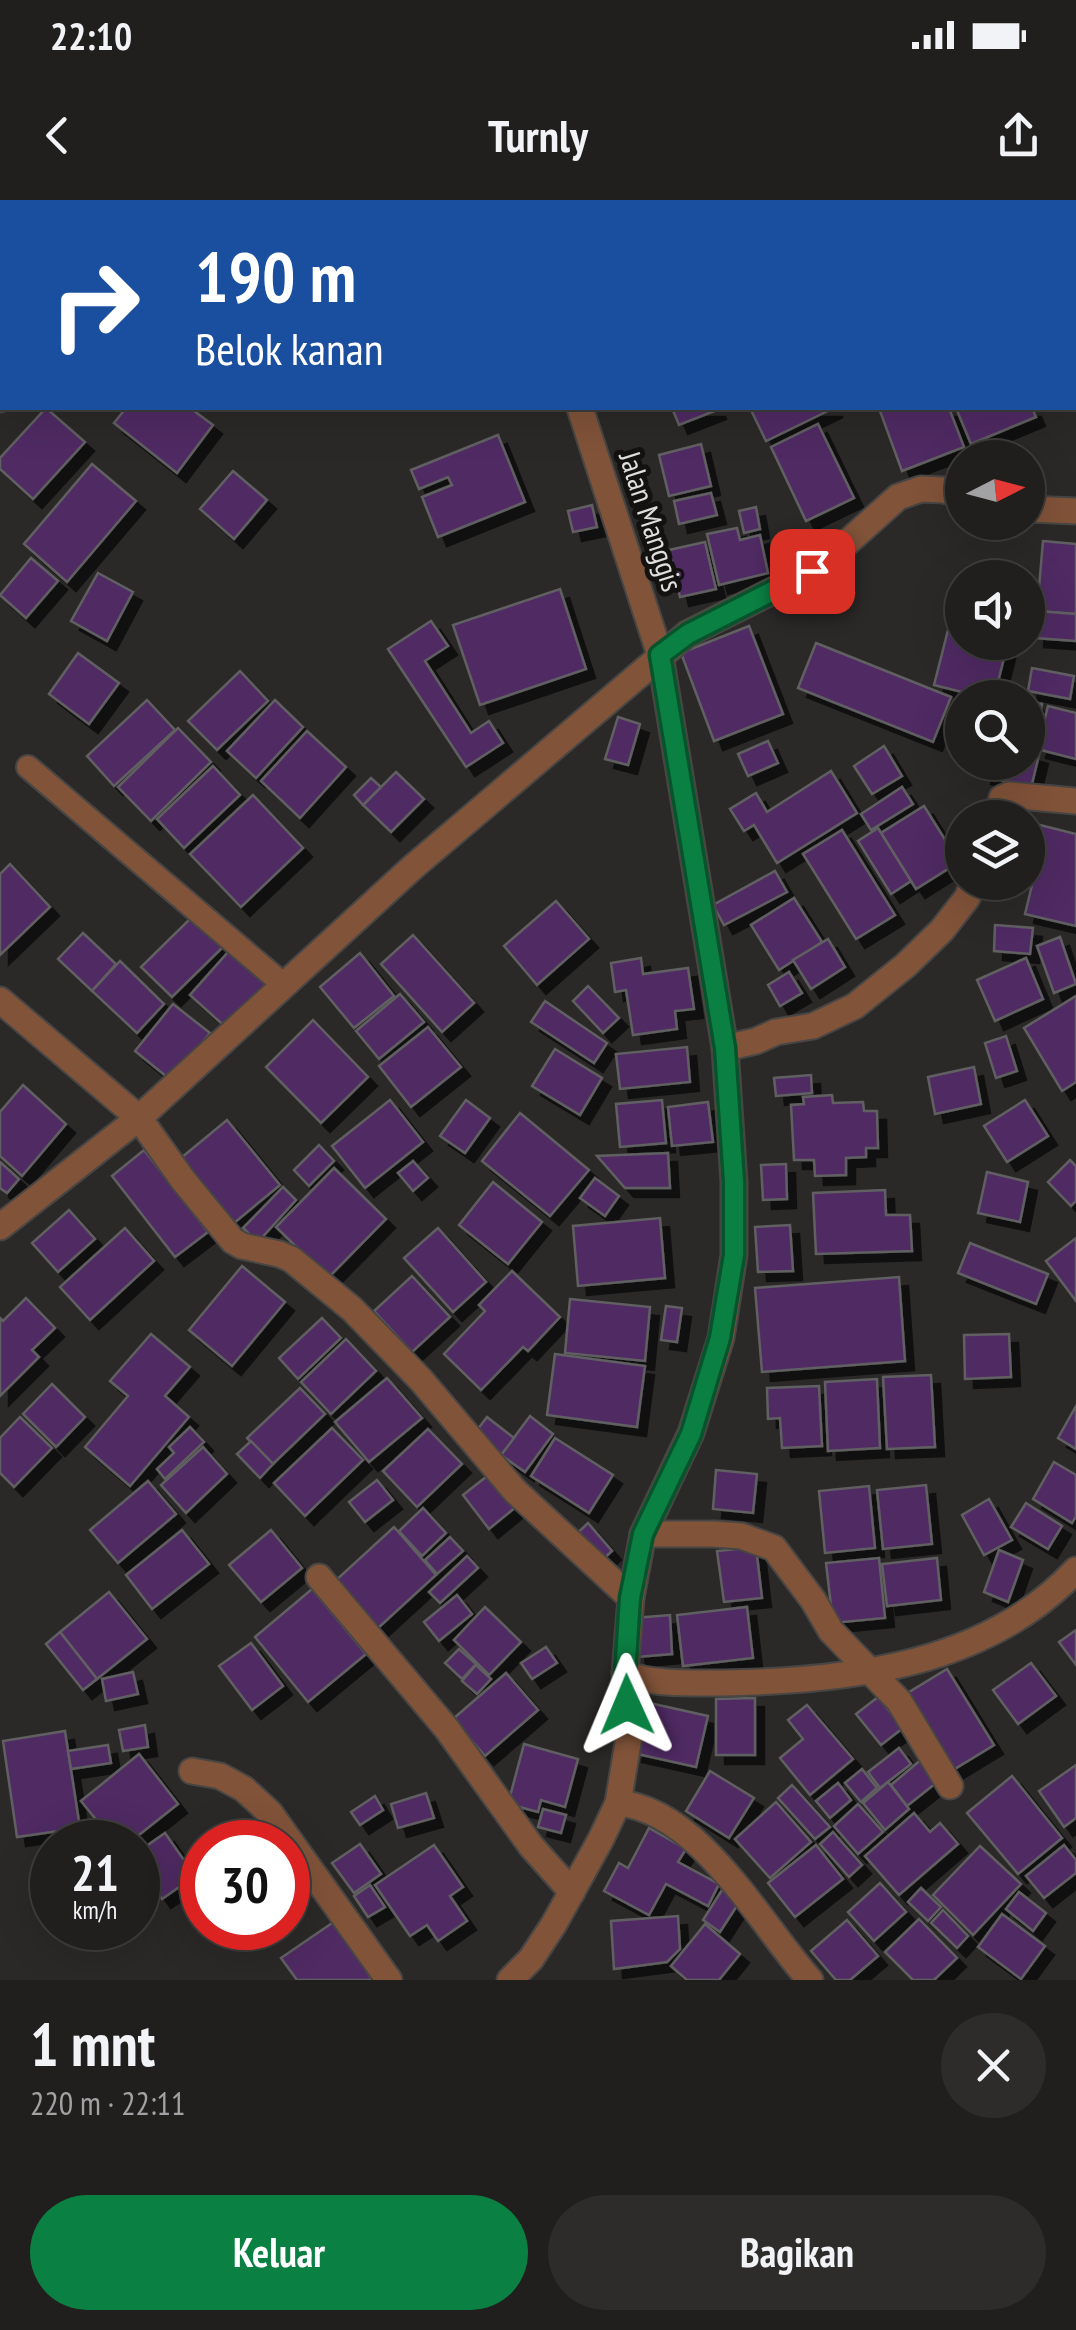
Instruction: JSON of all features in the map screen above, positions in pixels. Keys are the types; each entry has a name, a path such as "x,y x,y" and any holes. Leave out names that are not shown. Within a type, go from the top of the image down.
{"street":[{"name":"Jalan Manggis","path":"510,1980 531,1958 572,1892 618,1804 629,1737 625,1674 630,1598 643,1534 691,1434 720,1338 734,1255 734,1182 725,1048 660,655 581,410"},
{"path":"0,1227 138,1118 413,868 660,655 688,634 812,571 898,497 920,489 945,491"},
{"path":"1045,510 1076,511"},
{"path":"1002,800 1009,795 1076,801"},
{"path":"725,1048 756,1042 776,1032 813,1026 855,1006 906,965 965,900"},
{"path":"0,1000 138,1118 233,1241 292,1259 352,1309 422,1380 515,1491 630,1598"},
{"path":"643,1534 741,1536 774,1548 814,1600 831,1631 898,1701 950,1786"},
{"path":"625,1674 702,1683 807,1680 911,1663 1016,1620 1052,1595 1076,1570"},
{"path":"319,1577 447,1729 531,1846 572,1892"},
{"path":"192,1771 220,1776 244,1789 270,1813 388,1980"},
{"path":"618,1804 635,1805 696,1843 724,1869 810,1980"}],"lane":[{"path":"28,767 284,985"}],"building":[{"path":"44,410 85,442 33,499 0,469 0,458"},
{"path":"124,410 193,410 213,425 177,473 114,423"},
{"path":"673,410 717,410 679,425"},
{"path":"751,410 830,410 766,441"},
{"path":"950,410 961,440 945,440 945,454 902,471 880,411"},
{"path":"957,410 1033,410 1036,417 981,440 969,440"},
{"path":"818,424 854,498 806,521 771,447"},
{"path":"498,435 525,502 438,537 422,497 452,485 448,477 419,489 411,470"},
{"path":"701,444 711,486 669,496 659,455"},
{"path":"92,464 136,501 67,582 24,544"},
{"path":"233,471 267,500 234,539 200,509"},
{"path":"711,493 717,515 679,524 674,501"},
{"path":"592,505 597,527 573,532 568,511"},
{"path":"756,507 760,529 744,533 739,511"},
{"path":"737,528 740,540 760,535 768,573 719,585 707,534"},
{"path":"1043,541 1076,544 1076,614 1045,612 1045,560 1041,560"},
{"path":"705,542 716,589 680,597 669,550"},
{"path":"31,558 58,581 26,618 0,595"},
{"path":"98,573 133,592 107,641 71,621"},
{"path":"560,589 586,669 480,705 453,625"},
{"path":"1045,612 1076,614 1076,641 1045,639"},
{"path":"431,621 448,646 425,661 471,733 489,721 503,743 466,767 388,649"},
{"path":"749,626 783,714 714,741 681,653"},
{"path":"945,642 945,660 1004,660 998,680 945,680 945,688 934,685"},
{"path":"816,643 945,695 945,712 933,742 798,688"},
{"path":"78,653 119,683 89,724 49,694"},
{"path":"1032,668 1074,676 1070,699 1045,694 1045,680 1030,680"},
{"path":"240,671 268,701 217,750 188,721"},
{"path":"147,700 175,730 114,786 87,756"},
{"path":"275,700 303,727 256,778 227,751"},
{"path":"1048,706 1076,713 1076,759 1045,751"},
{"path":"618,717 640,724 628,765 605,759"},
{"path":"178,728 211,762 151,821 118,787"},
{"path":"307,731 346,767 300,818 261,781"},
{"path":"768,741 778,763 748,776 738,754"},
{"path":"884,746 902,776 872,794 854,766"},
{"path":"213,766 240,795 184,848 157,819"},
{"path":"831,771 857,813 777,863 754,825 744,831 730,809 756,793 767,812"},
{"path":"396,772 424,799 391,832 363,805"},
{"path":"371,778 381,787 363,805 354,795"},
{"path":"1001,780 1033,780 1031,788"},
{"path":"902,787 913,804 871,830 861,814"},
{"path":"253,795 303,848 241,907 190,854"},
{"path":"924,806 945,840 945,871 916,889 881,833"},
{"path":"1045,826 1076,834 1076,926 1025,914 1028,900 1045,900"},
{"path":"878,828 911,881 891,894 858,841"},
{"path":"842,830 895,915 856,939 803,854"},
{"path":"10,864 50,907 0,955 0,874"},
{"path":"775,871 787,892 724,925 713,905"},
{"path":"794,898 822,942 779,970 751,925"},
{"path":"556,901 589,939 537,985 504,946"},
{"path":"193,916 223,947 172,997 141,967"},
{"path":"995,925 1033,928 1030,954 994,951"},
{"path":"83,933 116,964 92,991 58,959"},
{"path":"413,935 474,1003 442,1032 381,964"},
{"path":"1060,937 1076,984 1054,993 1037,946"},
{"path":"828,939 845,967 811,989 793,960"},
{"path":"229,951 269,987 230,1031 190,995"},
{"path":"360,953 394,996 354,1028 320,987"},
{"path":"641,958 643,974 688,968 694,1009 675,1011 677,1029 633,1035 626,990 615,992 611,963"},
{"path":"1026,958 1043,999 995,1021 977,980"},
{"path":"120,961 164,1004 137,1033 92,991"},
{"path":"789,972 802,993 780,1006 768,985"},
{"path":"588,986 619,1018 603,1033 573,1001"},
{"path":"400,994 424,1022 379,1059 356,1031"},
{"path":"1076,996 1076,1082 1062,1091 1024,1028"},
{"path":"545,1001 607,1043 594,1063 531,1022"},
{"path":"173,1004 210,1033 172,1081 135,1051"},
{"path":"313,1020 368,1077 321,1123 266,1067"},
{"path":"428,1027 461,1067 411,1107 379,1066"},
{"path":"1006,1036 1017,1071 996,1078 985,1043"},
{"path":"687,1047 690,1082 620,1089 616,1054"},
{"path":"555,1049 602,1078 580,1115 532,1086"},
{"path":"974,1067 981,1104 935,1114 928,1077"},
{"path":"811,1075 812,1093 776,1096 774,1078"},
{"path":"23,1085 66,1124 22,1176 0,1156 0,1112"},
{"path":"832,1095 833,1103 863,1102 864,1111 877,1111 878,1148 866,1148 866,1157 846,1158 846,1175 815,1176 814,1160 794,1160 791,1105 804,1104 803,1097"},
{"path":"390,1100 423,1142 365,1188 332,1146"},
{"path":"466,1100 490,1118 465,1153 440,1136"},
{"path":"662,1100 666,1143 620,1147 616,1104"},
{"path":"1025,1100 1048,1136 1007,1162 984,1126"},
{"path":"708,1102 713,1142 672,1146 668,1107"},
{"path":"520,1113 589,1170 550,1216 482,1161"},
{"path":"227,1120 280,1185 234,1223 181,1158"},
{"path":"319,1145 334,1161 309,1186 294,1170"},
{"path":"144,1150 208,1232 175,1257 112,1176"},
{"path":"668,1153 670,1188 625,1188 597,1156"},
{"path":"1070,1160 1076,1166 1076,1201 1071,1206 1048,1182"},
{"path":"413,1161 428,1178 413,1191 398,1173"},
{"path":"0,1162 19,1179 7,1193 0,1188"},
{"path":"786,1164 787,1199 763,1200 761,1165"},
{"path":"334,1168 386,1219 328,1278 276,1227"},
{"path":"987,1172 1028,1182 1020,1222 978,1213"},
{"path":"595,1178 619,1196 605,1216 580,1198"},
{"path":"493,1182 542,1222 508,1264 459,1225"},
{"path":"283,1187 296,1200 258,1242 243,1228"},
{"path":"885,1190 886,1215 910,1215 912,1251 816,1254 813,1193"},
{"path":"69,1210 95,1239 58,1272 32,1243"},
{"path":"660,1218 665,1278 578,1286 573,1226"},
{"path":"790,1225 793,1271 758,1272 755,1227"},
{"path":"125,1228 154,1261 90,1320 60,1287"},
{"path":"438,1228 486,1282 453,1312 404,1258"},
{"path":"1076,1238 1076,1301 1046,1261"},
{"path":"970,1243 1048,1274 1036,1304 958,1273"},
{"path":"242,1266 285,1302 232,1366 189,1330"},
{"path":"512,1271 560,1317 528,1351 523,1347 481,1390 444,1354 485,1311 479,1305"},
{"path":"412,1276 450,1317 412,1352 374,1311"},
{"path":"899,1277 905,1361 762,1372 755,1288"},
{"path":"26,1298 55,1328 32,1350 39,1357 0,1396 0,1318 3,1321"},
{"path":"570,1299 650,1307 645,1361 565,1353"},
{"path":"666,1306 682,1308 677,1342 661,1340"},
{"path":"322,1318 341,1338 298,1379 279,1358"},
{"path":"151,1334 190,1367 165,1396 189,1417 130,1486 85,1447 128,1396 110,1381"},
{"path":"1009,1334 1011,1377 965,1379 964,1335"},
{"path":"346,1339 376,1371 331,1414 301,1382"},
{"path":"555,1354 645,1366 637,1427 547,1415"},
{"path":"931,1375 935,1447 887,1449 883,1377"},
{"path":"387,1378 422,1418 369,1462 335,1422"},
{"path":"877,1379 880,1448 828,1451 825,1382"},
{"path":"52,1384 85,1417 56,1447 23,1414"},
{"path":"819,1386 822,1446 782,1448 780,1418 768,1419 767,1388"},
{"path":"300,1388 325,1414 273,1464 247,1438"},
{"path":"1076,1406 1076,1449 1058,1438"},
{"path":"530,1416 553,1434 525,1472 501,1455"},
{"path":"20,1417 52,1448 14,1487 0,1473 0,1438"},
{"path":"487,1417 514,1438 501,1455 474,1434"},
{"path":"190,1427 204,1442 165,1479 157,1469 174,1453 169,1447"},
{"path":"332,1428 363,1460 305,1516 274,1483"},
{"path":"428,1429 462,1464 417,1507 383,1471"},
{"path":"555,1438 613,1475 589,1513 531,1476"},
{"path":"251,1441 273,1464 260,1478 237,1454"},
{"path":"203,1447 227,1474 186,1513 161,1485"},
{"path":"1054,1462 1076,1475 1076,1516 1072,1523 1033,1499"},
{"path":"716,1470 757,1474 753,1513 713,1509"},
{"path":"491,1473 517,1506 489,1529 463,1495"},
{"path":"377,1480 393,1500 365,1522 349,1502"},
{"path":"148,1481 176,1514 118,1563 90,1530"},
{"path":"926,1485 932,1544 883,1549 877,1490"},
{"path":"869,1486 875,1548 825,1553 819,1491"},
{"path":"989,1499 1012,1540 984,1555 962,1515"},
{"path":"1026,1503 1062,1526 1048,1549 1011,1527"},
{"path":"423,1508 446,1533 422,1556 399,1531"},
{"path":"588,1523 612,1551 597,1565 573,1537"},
{"path":"394,1527 436,1575 377,1629 334,1582"},
{"path":"182,1530 209,1564 152,1609 126,1575"},
{"path":"271,1530 302,1568 261,1602 229,1565"},
{"path":"450,1537 463,1551 437,1574 425,1560"},
{"path":"756,1547 762,1598 724,1602 717,1551"},
{"path":"999,1550 1023,1560 1008,1602 984,1592"},
{"path":"467,1556 478,1568 440,1603 429,1592"},
{"path":"879,1558 885,1618 833,1623 826,1563"},
{"path":"937,1558 941,1600 887,1606 882,1564"},
{"path":"312,1589 366,1654 308,1702 255,1637"},
{"path":"109,1592 147,1639 97,1679 60,1632"},
{"path":"457,1595 472,1614 439,1641 424,1622"},
{"path":"485,1607 521,1642 489,1675 454,1640"},
{"path":"747,1607 753,1658 683,1666 677,1615"},
{"path":"670,1615 672,1654 637,1657 634,1618"},
{"path":"1076,1630 1076,1665 1059,1642"},
{"path":"60,1632 97,1679 83,1690 46,1644"},
{"path":"251,1643 283,1686 252,1710 219,1666"},
{"path":"546,1647 557,1663 532,1679 521,1663"},
{"path":"459,1649 476,1664 462,1679 445,1663"},
{"path":"1031,1663 1056,1696 1018,1724 993,1690"},
{"path":"476,1665 491,1679 477,1694 462,1681"},
{"path":"947,1669 994,1745 953,1770 906,1694"},
{"path":"133,1672 138,1694 106,1701 102,1679"},
{"path":"506,1673 538,1710 485,1756 453,1719"},
{"path":"878,1697 903,1728 881,1745 856,1714"},
{"path":"755,1698 755,1755 716,1755 716,1699"},
{"path":"645,1702 708,1716 696,1767 633,1753"},
{"path":"807,1705 853,1759 810,1795 780,1758 803,1739 788,1720"},
{"path":"145,1725 148,1747 123,1751 119,1730"},
{"path":"65,1731 79,1820 30,1820 30,1835 17,1837 3,1741"},
{"path":"524,1744 578,1759 565,1807 541,1800 538,1812 508,1804"},
{"path":"108,1745 111,1763 71,1769 68,1751"},
{"path":"899,1748 911,1764 880,1788 868,1772"},
{"path":"139,1754 178,1804 158,1820 96,1820 81,1801"},
{"path":"923,1758 941,1779 907,1806 891,1785"},
{"path":"1076,1765 1076,1818 1064,1827 1039,1791"},
{"path":"862,1769 877,1788 861,1802 845,1783"},
{"path":"710,1771 754,1798 729,1838 686,1811"},
{"path":"1012,1776 1062,1838 1018,1874 967,1813"},
{"path":"888,1782 909,1809 885,1830 863,1803"},
{"path":"838,1783 851,1800 830,1818 816,1801"},
{"path":"792,1785 830,1827 815,1839 778,1798"},
{"path":"426,1793 434,1818 398,1828 391,1804"},
{"path":"375,1796 383,1810 360,1825 351,1812"},
{"path":"776,1802 811,1842 770,1878 735,1839"},
{"path":"858,1804 883,1832 858,1854 834,1826"},
{"path":"543,1809 566,1815 561,1833 538,1827"},
{"path":"914,1813 930,1832 940,1823 958,1844 899,1895 865,1856"},
{"path":"649,1828 686,1849 678,1862 719,1884 708,1906 666,1884 649,1915 604,1891 619,1863 628,1868"},
{"path":"833,1832 862,1865 849,1877 820,1844"},
{"path":"165,1833 180,1854 180,1886 162,1899 160,1896 160,1837"},
{"path":"360,1844 381,1874 354,1893 332,1863"},
{"path":"434,1845 463,1887 450,1896 467,1921 438,1941 427,1925 410,1936 375,1885"},
{"path":"816,1845 843,1879 795,1917 768,1883"},
{"path":"1064,1845 1076,1860 1076,1873 1044,1898 1026,1876"},
{"path":"980,1846 1021,1884 973,1935 933,1895"},
{"path":"880,1883 906,1912 874,1941 848,1912"},
{"path":"370,1885 385,1907 368,1917 354,1896"},
{"path":"724,1887 742,1898 720,1932 703,1920"},
{"path":"921,1888 941,1907 928,1921 908,1902"},
{"path":"1019,1892 1046,1913 1033,1931 1006,1909"},
{"path":"943,1910 968,1936 957,1948 931,1923"},
{"path":"1002,1914 1045,1946 1021,1979 978,1947"},
{"path":"678,1916 680,1949 667,1962 614,1969 611,1921"},
{"path":"338,1919 374,1970 368,1973 372,1980 297,1980 281,1958 293,1950 310,1950 310,1938"},
{"path":"919,1919 957,1958 934,1980 913,1980 885,1952"},
{"path":"847,1920 878,1956 850,1980 836,1980 811,1951"},
{"path":"705,1924 740,1954 719,1980 687,1980 671,1966"}],"route":[{"path":"627,1705 630,1598 643,1534 691,1434 720,1338 734,1255 734,1182 725,1048 660,655 688,634 812,571"}]}
